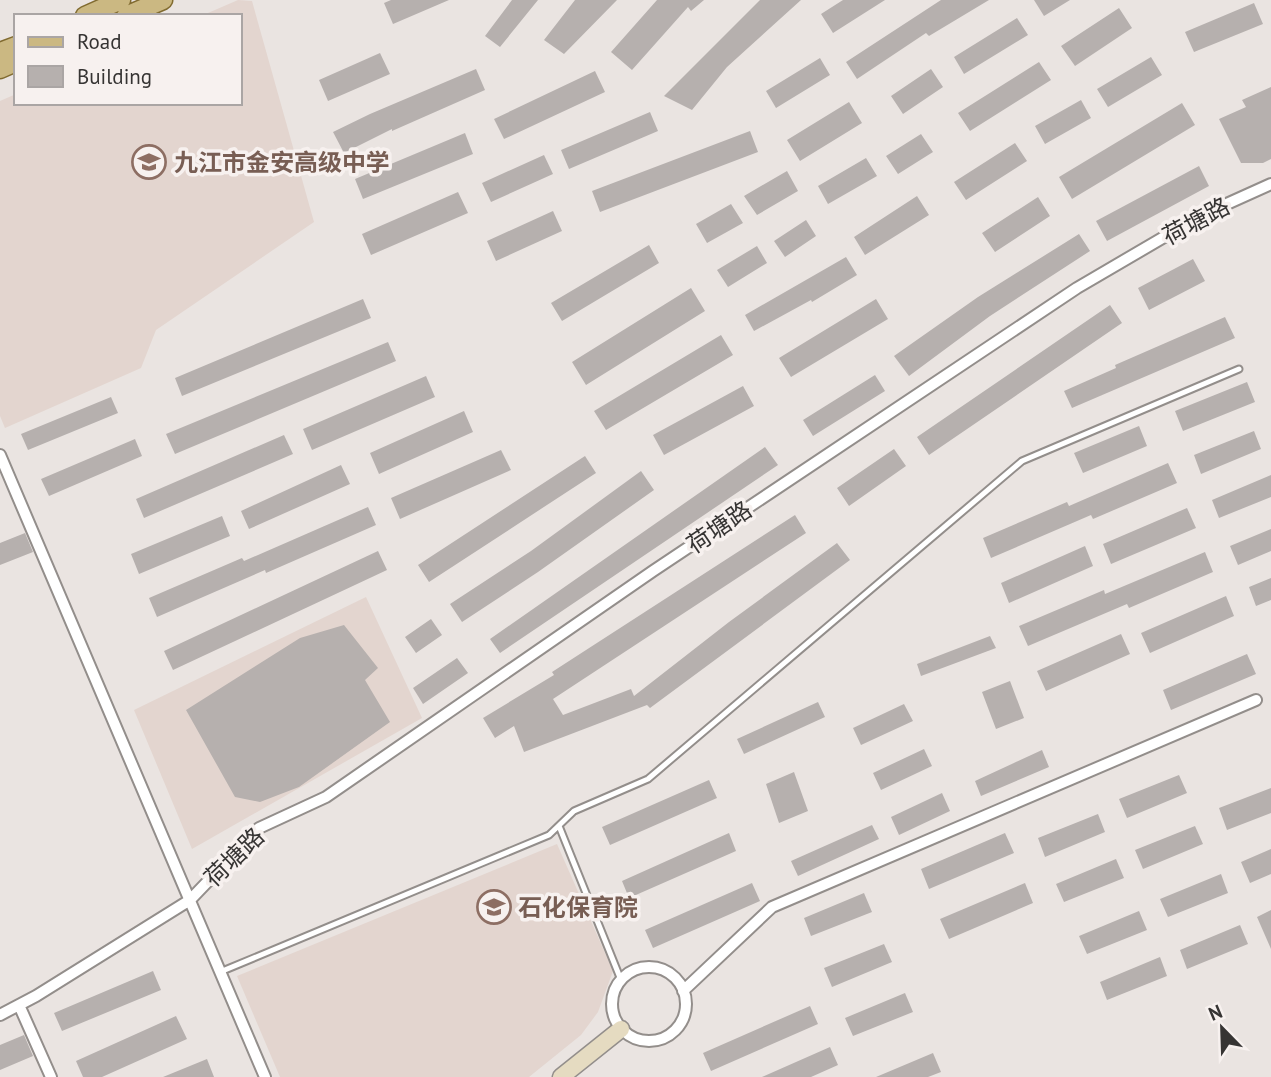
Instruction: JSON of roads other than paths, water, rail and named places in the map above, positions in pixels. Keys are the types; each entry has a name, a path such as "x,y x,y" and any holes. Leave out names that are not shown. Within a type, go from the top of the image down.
{"main road":[{"path":"90,14 121,0"},
{"path":"131,14 163,0"}],"street":[{"name":"荷塘路","path":"0,1015 190,900 258,828 326,797 653,570 1077,288 1200,216 1271,184"},
{"path":"0,455 265,1077"},
{"path":"683,991 772,907 1256,700"},
{"path":"658,968 667,970 674,976 686,1001 684,1015 674,1032 667,1037 645,1042 628,1036 616,1022 612,1006 615,990 621,980 638,970 658,968"},
{"path":"19,1005 51,1077"},
{"path":"561,1077 621,1029"}],"lane":[{"path":"220,972 549,835 575,811 648,779 1022,461 1239,369"},
{"path":"559,826 621,980"}],"place":[{"name":"九江市金安高级中学","path":"149,162"},
{"name":"石化保育院","path":"494,907"}]}
